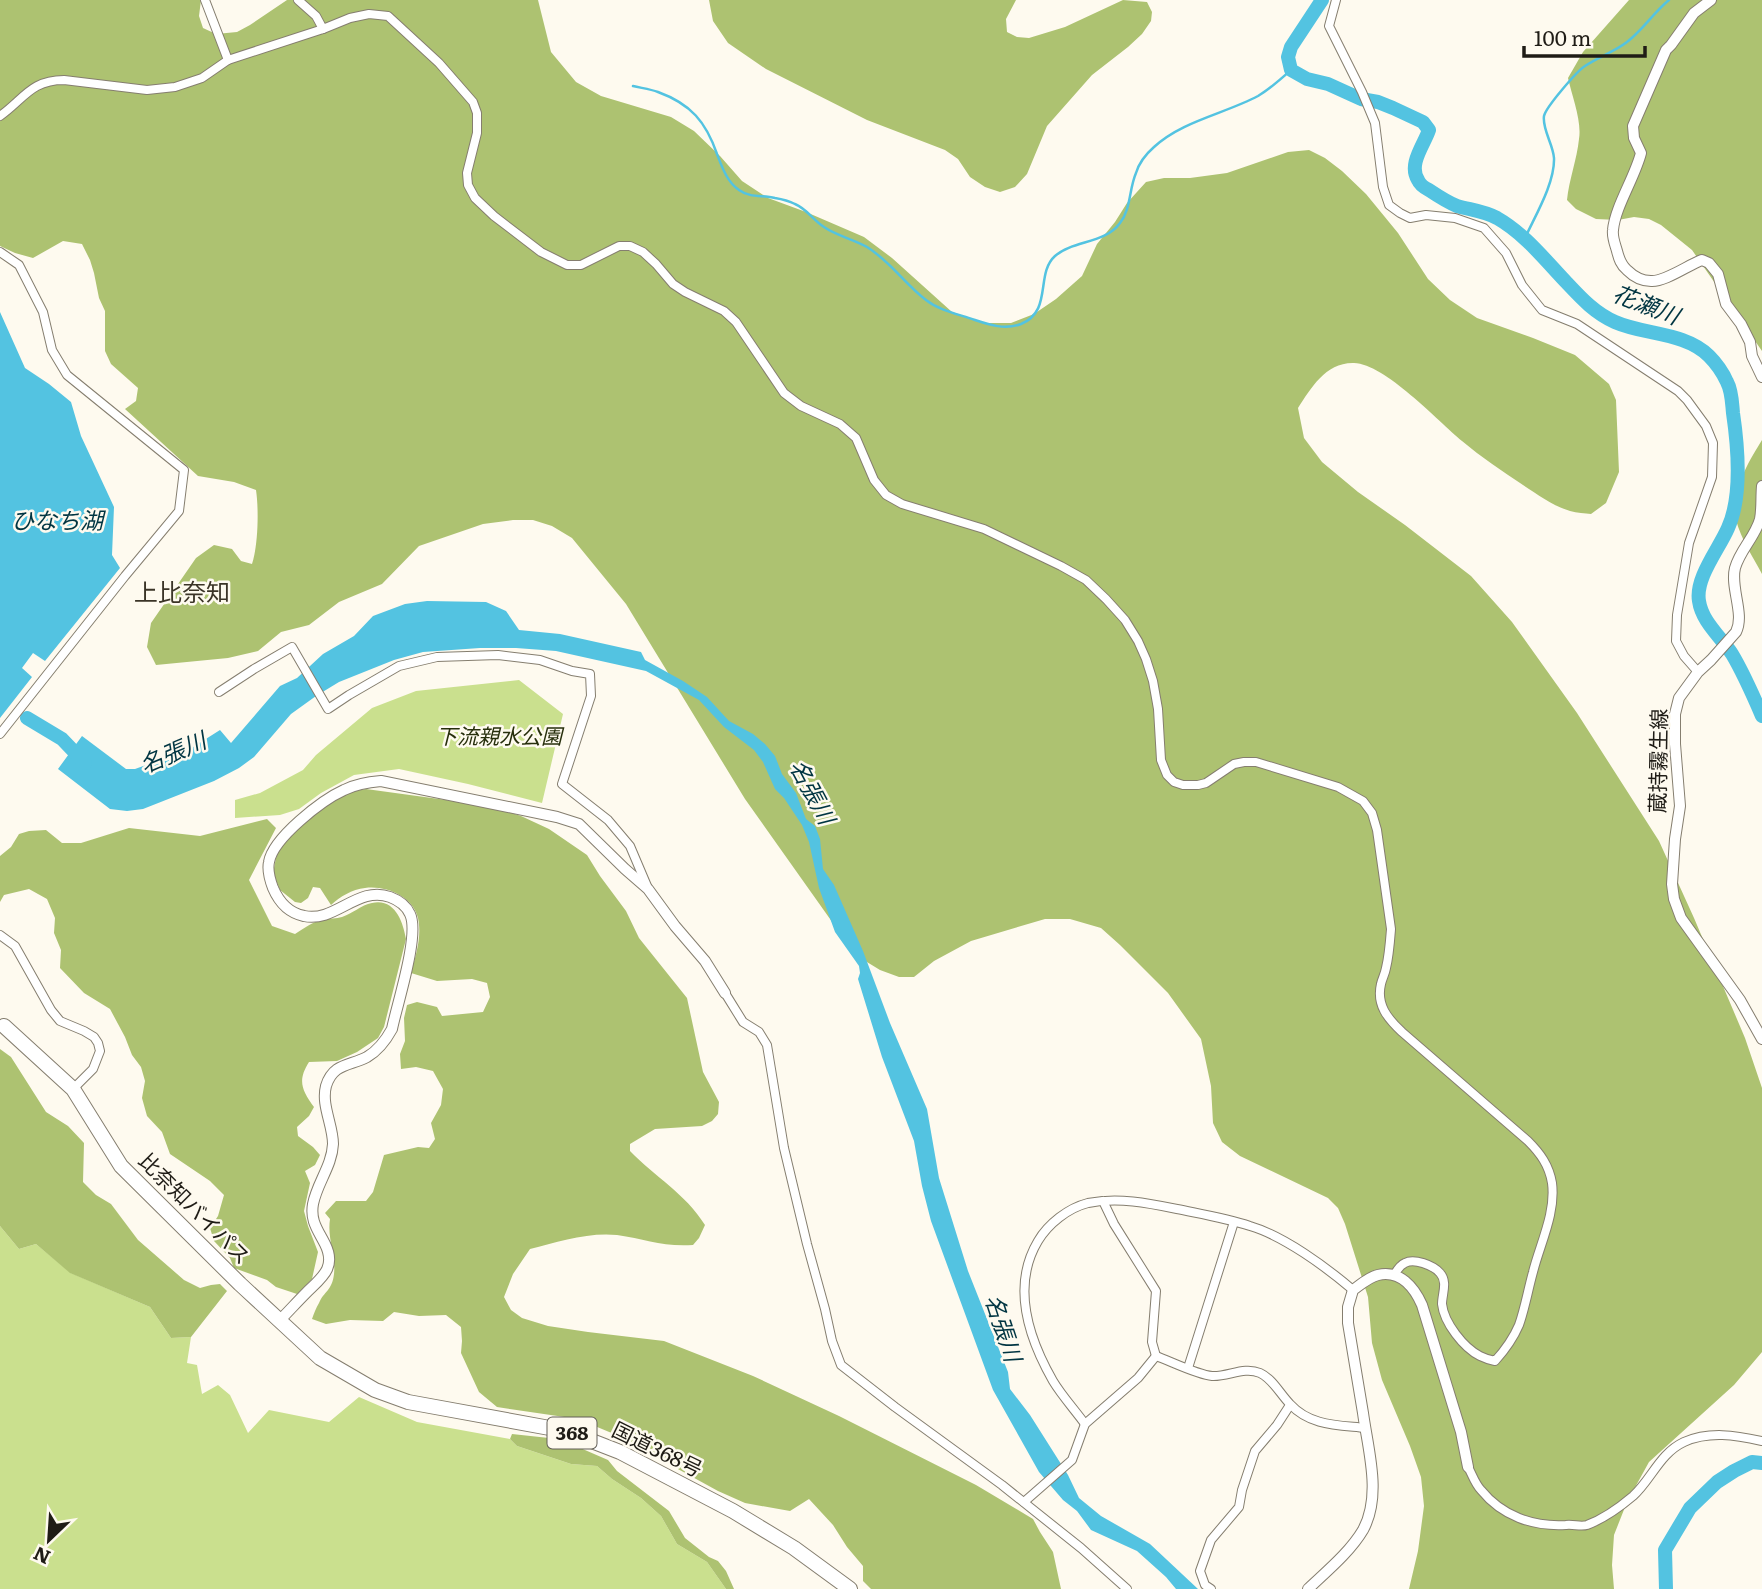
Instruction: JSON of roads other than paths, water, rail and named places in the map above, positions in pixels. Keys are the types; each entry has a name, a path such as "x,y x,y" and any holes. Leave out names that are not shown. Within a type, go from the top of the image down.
{"highway":[{"name":"比奈知バイパス","path":"4,1026 73,1089 121,1166 280,1320"},
{"name":"国道368号","path":"280,1320 320,1358 375,1390 408,1402 566,1431 620,1452 733,1511 794,1548 850,1589"}],"street":[{"path":"205,0 228,60"},
{"path":"298,0 316,16 323,29"},
{"path":"1336,0 1329,26 1375,123 1383,187 1389,205 1410,218 1426,215 1455,218 1484,229 1506,253 1522,285 1542,310 1577,324 1678,391 1706,426 1713,443 1712,477 1687,553 1677,615 1676,641 1684,656 1698,672"},
{"path":"1711,0 1694,13 1666,50 1633,126 1634,138 1641,153 1616,216 1614,241 1619,261 1624,268 1637,278 1652,282 1667,278 1702,260 1709,263 1718,274 1726,304 1750,342 1752,356 1762,377"},
{"path":"0,116 32,88 52,80 147,90 175,87 202,78 228,60 350,18 369,14 388,16 439,63 473,102 477,113 477,133 467,173 468,185 475,198 494,216 541,253 566,265 581,265 619,246 630,246 643,252 673,284 724,311 736,322 783,393 801,406 840,424 856,438 874,480 886,495 902,504 984,529 1062,566 1086,580 1107,599 1125,620 1146,659 1158,709 1161,760 1167,775 1174,782 1198,785 1206,783 1234,764 1256,762 1338,787 1363,801 1377,830 1391,929 1379,996 1383,1010 1402,1032 1539,1152 1547,1165 1553,1193 1519,1324 1510,1344 1495,1361 1479,1356 1456,1336 1443,1304 1442,1274 1434,1267 1410,1261 1403,1263 1394,1275"},
{"path":"0,252 19,265 43,312 52,349 67,375 184,470 179,511 0,734"},
{"name":"蔵持霧生線","path":"1762,486 1759,520 1735,568 1740,624 1679,698 1675,713 1680,806 1672,872 1674,899 1682,918 1740,1000 1762,1039"},
{"path":"219,692 292,647 328,709 399,666 437,657 498,655 540,660 590,674 591,696 562,783 608,820 630,846 648,888 675,926 705,961 743,1022 759,1032 767,1045 778,1121 787,1160 832,1341 841,1365 1024,1502 1127,1589"},
{"path":"280,1320 328,1269 326,1247 314,1226 313,1215 314,1203 332,1151 333,1141 326,1099 327,1084 330,1076 342,1065 369,1056 386,1040 392,1029 412,941 413,925 409,913 400,901 376,894 363,896 315,917 306,917 289,909 276,895 268,871 270,856 278,843 296,824 342,790 362,783 381,781 557,817 579,824 648,888"},
{"path":"0,935 15,946 60,1021 84,1031 98,1043 100,1051 93,1069 73,1089"},
{"path":"1085,1424 1054,1383 1042,1359 1027,1319 1024,1301 1024,1279 1031,1253 1044,1231 1063,1215 1084,1204 1103,1201 1139,1202 1252,1226 1333,1273 1353,1290"},
{"path":"1103,1201 1114,1224 1156,1291 1153,1342 1156,1356"},
{"path":"1188,1368 1234,1222"},
{"path":"1308,1589 1352,1545 1364,1528 1371,1505 1373,1481 1348,1323 1348,1307 1353,1290 1376,1275 1394,1275 1408,1282 1416,1292 1461,1432 1468,1467 1479,1489 1501,1509 1525,1521 1548,1526 1586,1525 1614,1511 1635,1494 1667,1455 1682,1443 1703,1436 1728,1434 1762,1441"},
{"path":"1024,1502 1072,1460 1085,1424 1138,1378 1156,1356"},
{"path":"1156,1356 1213,1376 1242,1370 1260,1373 1306,1418 1324,1424 1365,1428"},
{"path":"1211,1589 1205,1585 1200,1571 1211,1540 1239,1507 1255,1451 1290,1405"}],"water":[{"name":"ひなち湖","path":"0,312 25,368 71,402 81,436 114,507 112,555 120,568 45,661 33,653 22,668 32,677 0,718"},
{"path":"427,601 486,602 506,611 519,630 560,634 641,652 645,660 707,697 729,721 753,734 775,756 782,774 796,793 806,819 815,826 820,839 823,869 834,885 863,951 927,1109 939,1178 968,1271 1008,1372 1010,1389 1068,1475 1079,1498 1101,1516 1150,1544 1198,1589 1176,1589 1137,1551 1091,1530 1077,1511 1063,1500 1039,1472 993,1390 931,1221 914,1141 882,1057 858,979 859,966 835,932 819,888 809,842 802,825 775,789 763,762 754,750 724,727 699,700 646,671 556,651 480,648 423,652 394,660 339,682 291,714 254,757 239,768 214,781 143,809 110,809 58,769 82,736 126,769 135,769 190,749 220,730 231,743 280,686 297,678 323,654 354,636 373,616 405,604"}],"waterway":[{"name":"花瀬川","path":"1322,0 1291,47 1288,57 1291,70 1307,79 1328,84 1361,99 1378,102 1423,122 1429,130 1415,168 1415,174 1423,186 1457,206 1487,214 1507,224 1526,240 1578,295 1601,314 1626,326 1688,342 1709,356 1721,372 1732,397 1737,487 1732,516 1704,573 1699,601 1708,623 1736,662 1762,716"},
{"path":"1525,238 1544,199 1553,168 1554,158 1544,121 1546,111 1581,69 1627,42 1669,0"},
{"path":"633,86 655,91 688,108 708,132 725,174 743,193 770,197 799,206 829,230 862,244 875,253 918,294 937,307 986,324 1009,327 1031,318 1037,310 1046,272 1055,256 1071,247 1106,235 1120,223 1126,212 1137,169 1154,147 1190,124 1258,96 1291,70"},
{"name":"名張川","path":"27,718 62,739 85,763"},
{"name":"花瀬川","path":"1666,1589 1665,1550 1690,1508 1717,1482 1734,1471 1752,1462 1762,1463"}],"district":[{"name":"上比奈知","path":"182,593"}],"park label":[{"name":"下流親水公園","path":"499,737"}]}
